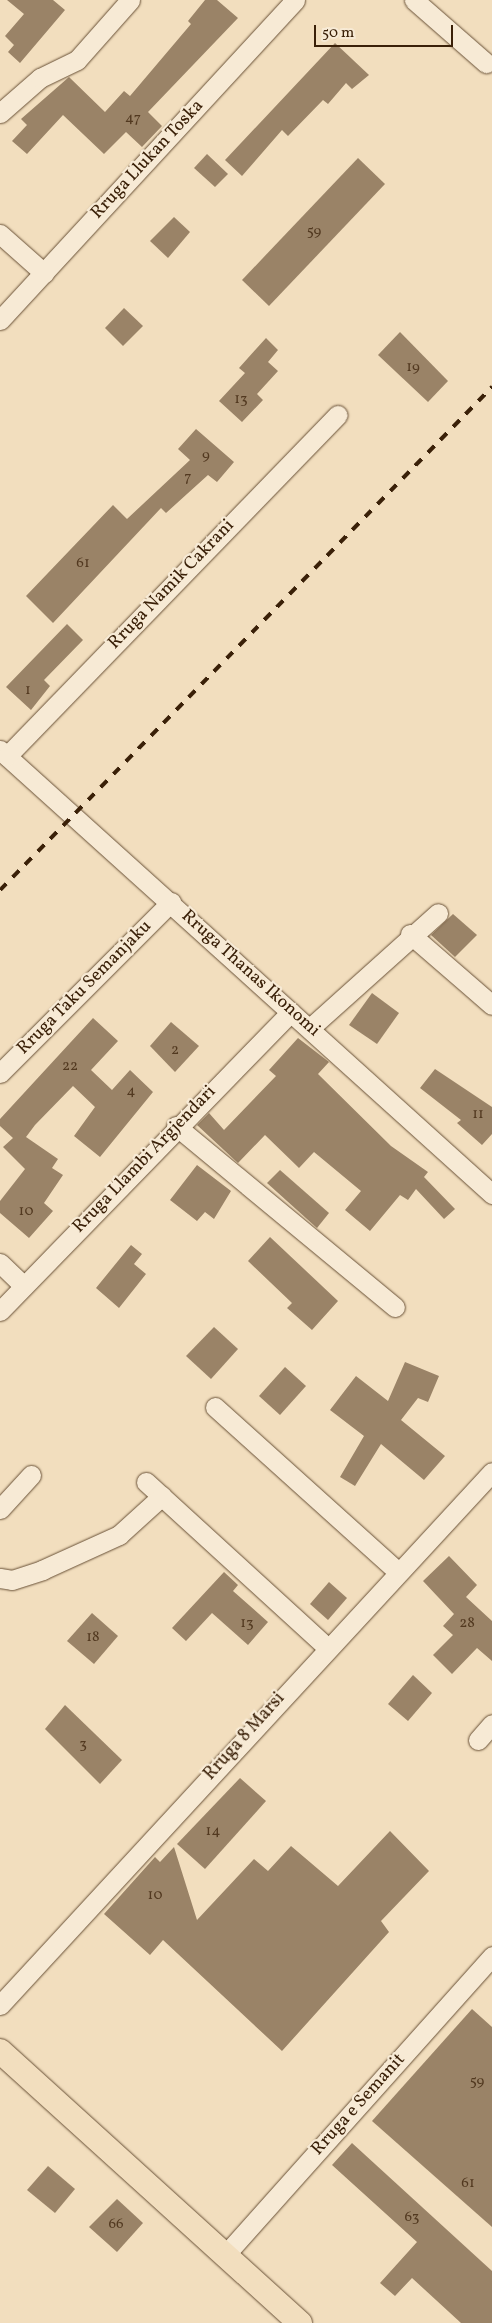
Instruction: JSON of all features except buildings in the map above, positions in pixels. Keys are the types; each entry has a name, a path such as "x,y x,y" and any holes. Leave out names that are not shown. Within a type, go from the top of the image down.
{"main road":[{"path":"0,2051 300,2323"}],"street":[{"path":"0,113 40,78 77,60 130,0"},
{"name":"Rruga Llukan Toska","path":"0,320 296,0"},
{"path":"414,0 486,63"},
{"path":"0,234 44,273"},
{"name":"Rruga Namik Cakrani","path":"3,753 336,415"},
{"name":"Rruga Thanas Ikonomi","path":"3,753 171,902 492,1194"},
{"name":"Rruga Taku Semanjaku","path":"0,1073 171,902"},
{"path":"310,1028 332,1013 410,934 438,913"},
{"path":"410,934 492,1005"},
{"name":"Rruga Llambi Argjendari","path":"0,1311 176,1126 291,1012"},
{"path":"176,1126 396,1307"},
{"path":"0,1263 24,1286"},
{"path":"215,1407 398,1572"},
{"name":"Rruga 8 Marsi","path":"0,2006 327,1648 492,1472"},
{"path":"0,1509 31,1475"},
{"path":"146,1482 327,1648"},
{"path":"0,1578 12,1580 42,1570 119,1535 162,1496"},
{"path":"478,1740 492,1724"},
{"name":"Rruga e Semanit","path":"225,2255 492,1956"}],"railway":[{"path":"0,890 492,387"}]}
